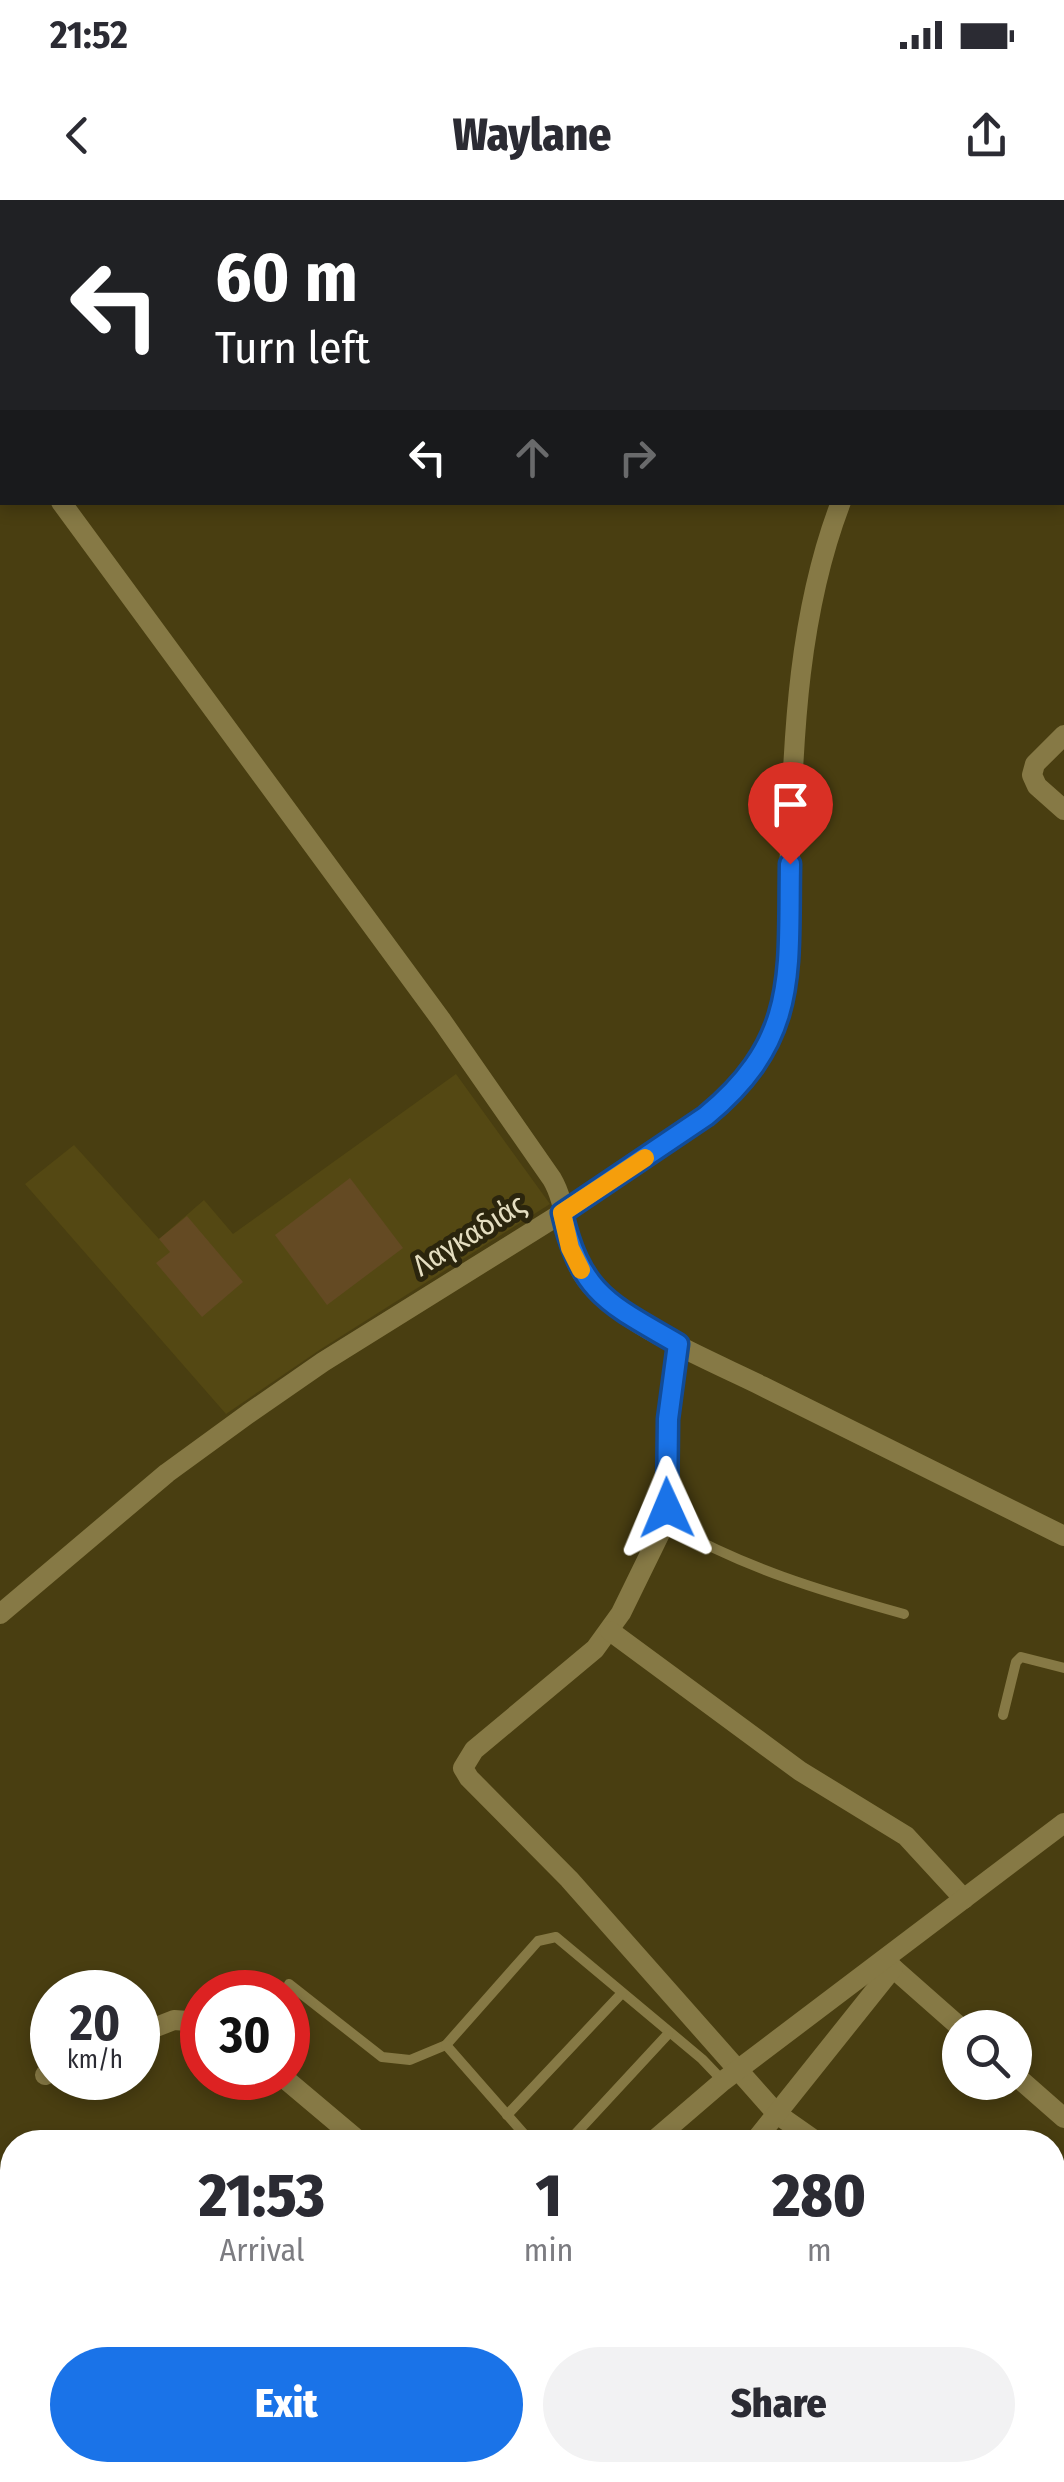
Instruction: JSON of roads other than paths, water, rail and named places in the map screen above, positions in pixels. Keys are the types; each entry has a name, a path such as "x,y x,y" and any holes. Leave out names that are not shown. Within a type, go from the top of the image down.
{"street":[{"path":"63,505 453,1037 552,1179 558,1189 570,1248 594,1290 678,1344 1064,1536"},
{"name":"Λαγκαδιάς","path":"0,1614 166,1473 322,1362 562,1213 706,1116 752,1070 778,1022 788,965 792,787 798,716 814,596 840,505"},
{"path":"1064,736 1032,769 1033,782 1064,810"},
{"path":"678,1344 668,1419 665,1523 610,1631 583,1661 474,1750 464,1764 464,1772 569,1879 730,2076 800,2130"},
{"path":"610,1631 800,1771 906,1836 964,1899"},
{"path":"666,2130 730,2076 888,1964 1064,1822"},
{"path":"888,1964 942,2011"},
{"path":"764,2130 888,1964"},
{"path":"1032,2090 1064,2118"},
{"path":"310,2100 346,2130"}],"lane":[{"path":"665,1523 726,1556 904,1614"},
{"path":"1003,1714 1020,1657 1064,1668"},
{"path":"310,2000 382,2057 410,2060 446,2045 544,1938 563,1940 668,2034 730,2076"},
{"path":"507,2115 622,1992"},
{"path":"579,2130 668,2034"},
{"path":"446,2045 521,2130"}]}
